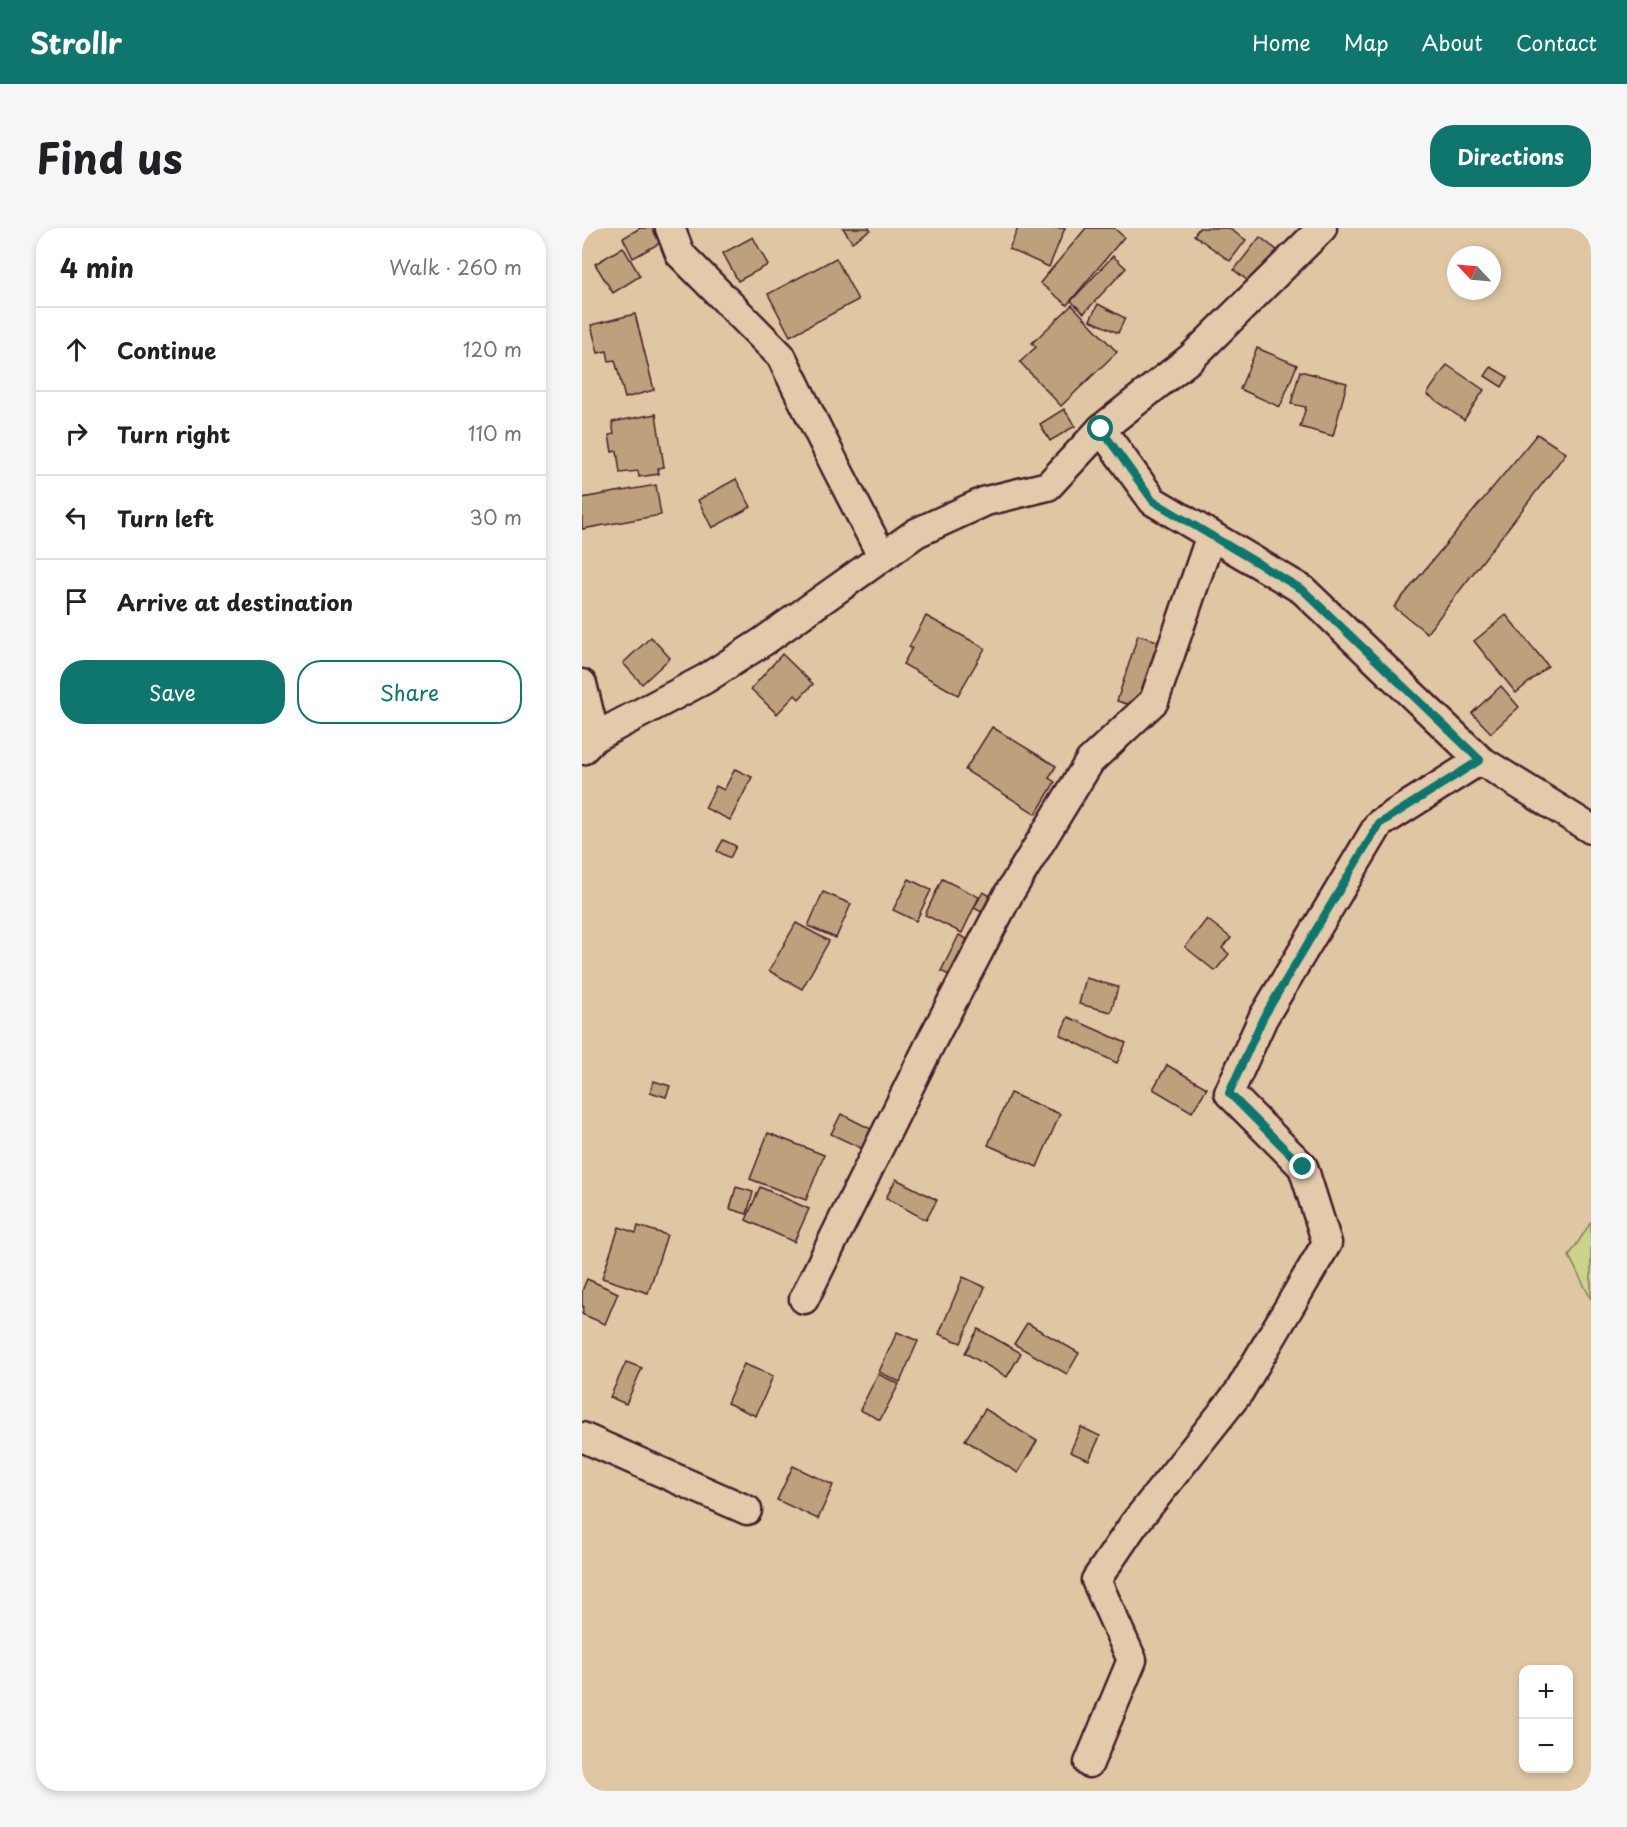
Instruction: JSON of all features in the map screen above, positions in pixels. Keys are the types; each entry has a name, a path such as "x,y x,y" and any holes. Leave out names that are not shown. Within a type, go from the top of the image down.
{"street":[{"path":"670,228 680,254 782,356 882,556"},
{"path":"582,684 589,743 705,679 764,642 916,533 986,501 1048,486 1101,429 1191,358 1322,228"},
{"path":"1101,429 1153,501 1303,590 1480,760 1591,829"},
{"path":"804,1299 931,1042 1008,895 1090,761 1154,701 1211,535"},
{"path":"1089,1763 1132,1660 1095,1580 1134,1524 1239,1392 1327,1243 1303,1167 1229,1093 1263,1018 1379,824 1480,760"},
{"path":"582,1437 747,1510"}],"green space":[{"path":"1591,1222 1591,1299 1569,1256"}],"building":[{"path":"640,228 652,228 660,243 633,258 623,238"},
{"path":"843,228 869,228 870,230 852,242"},
{"path":"1018,228 1065,228 1049,267 1009,249"},
{"path":"1086,228 1114,228 1124,237 1067,305 1040,283"},
{"path":"1199,228 1228,228 1246,240 1230,261 1194,235"},
{"path":"753,237 768,265 738,281 723,253"},
{"path":"1260,237 1282,254 1256,287 1234,270"},
{"path":"623,247 640,276 613,293 595,264"},
{"path":"1113,256 1126,268 1084,313 1071,301"},
{"path":"836,258 858,300 790,336 768,294"},
{"path":"1098,304 1125,318 1118,333 1090,320"},
{"path":"1072,305 1117,352 1061,406 1020,362 1036,347 1032,343"},
{"path":"635,314 654,390 625,398 615,360 609,361 607,351 598,353 591,325"},
{"path":"1257,348 1297,365 1280,407 1240,389"},
{"path":"1447,365 1484,390 1464,420 1427,394"},
{"path":"1491,367 1508,377 1502,387 1485,376"},
{"path":"1300,371 1347,383 1333,436 1300,427 1306,407 1291,404"},
{"path":"1064,409 1075,426 1050,441 1040,424"},
{"path":"656,414 664,467 658,468 659,474 639,477 638,471 620,473 617,451 612,452 609,435 614,434 612,422"},
{"path":"1537,434 1566,453 1427,633 1394,607"},
{"path":"736,479 751,507 712,528 698,500"},
{"path":"656,485 661,515 582,529 582,498"},
{"path":"1506,615 1548,666 1516,693 1474,641"},
{"path":"926,616 985,648 958,695 903,664 912,648 909,647"},
{"path":"1138,635 1164,643 1144,709 1117,701"},
{"path":"651,637 670,658 642,684 623,663"},
{"path":"782,654 813,684 799,699 795,695 777,714 751,689"},
{"path":"1501,686 1519,707 1491,733 1472,713"},
{"path":"992,727 1056,766 1049,778 1055,782 1036,814 965,770"},
{"path":"735,769 752,777 730,820 705,808 716,786 724,790"},
{"path":"723,840 736,846 730,858 717,851"},
{"path":"909,879 931,890 916,921 893,910"},
{"path":"942,879 979,897 962,933 925,915"},
{"path":"823,892 851,904 836,938 808,926"},
{"path":"983,892 1000,901 991,917 974,908"},
{"path":"1207,919 1231,938 1222,948 1229,954 1215,971 1185,947"},
{"path":"796,923 829,941 802,989 769,971"},
{"path":"959,935 978,945 960,981 941,971"},
{"path":"1086,978 1118,987 1111,1012 1079,1004"},
{"path":"1068,1017 1126,1043 1117,1063 1060,1035"},
{"path":"1167,1065 1207,1088 1192,1112 1153,1089"},
{"path":"654,1081 670,1086 666,1097 650,1092"},
{"path":"1010,1093 1060,1114 1037,1167 988,1145"},
{"path":"841,1114 875,1131 865,1150 831,1134"},
{"path":"768,1133 824,1155 806,1200 750,1179"},
{"path":"896,1179 937,1200 926,1220 886,1198"},
{"path":"736,1187 753,1192 747,1214 730,1209"},
{"path":"760,1187 809,1209 794,1242 746,1220"},
{"path":"638,1226 667,1235 648,1293 602,1278 619,1227 636,1233"},
{"path":"963,1277 985,1287 961,1343 939,1334"},
{"path":"587,1279 618,1293 605,1324 582,1314 584,1307 582,1306 582,1291"},
{"path":"1027,1323 1079,1353 1067,1374 1014,1344"},
{"path":"978,1329 1021,1353 1007,1377 965,1353"},
{"path":"897,1332 918,1341 900,1382 879,1372"},
{"path":"626,1362 642,1368 626,1404 610,1397"},
{"path":"744,1364 773,1376 756,1416 727,1403"},
{"path":"878,1374 899,1384 880,1420 860,1410"},
{"path":"985,1409 1037,1441 1018,1473 965,1440"},
{"path":"1081,1427 1100,1436 1089,1460 1070,1452"},
{"path":"793,1466 833,1485 818,1519 777,1500"}],"route":[{"path":"1101,429 1153,501 1303,590 1480,760 1379,824 1263,1018 1229,1093 1303,1167"}]}
